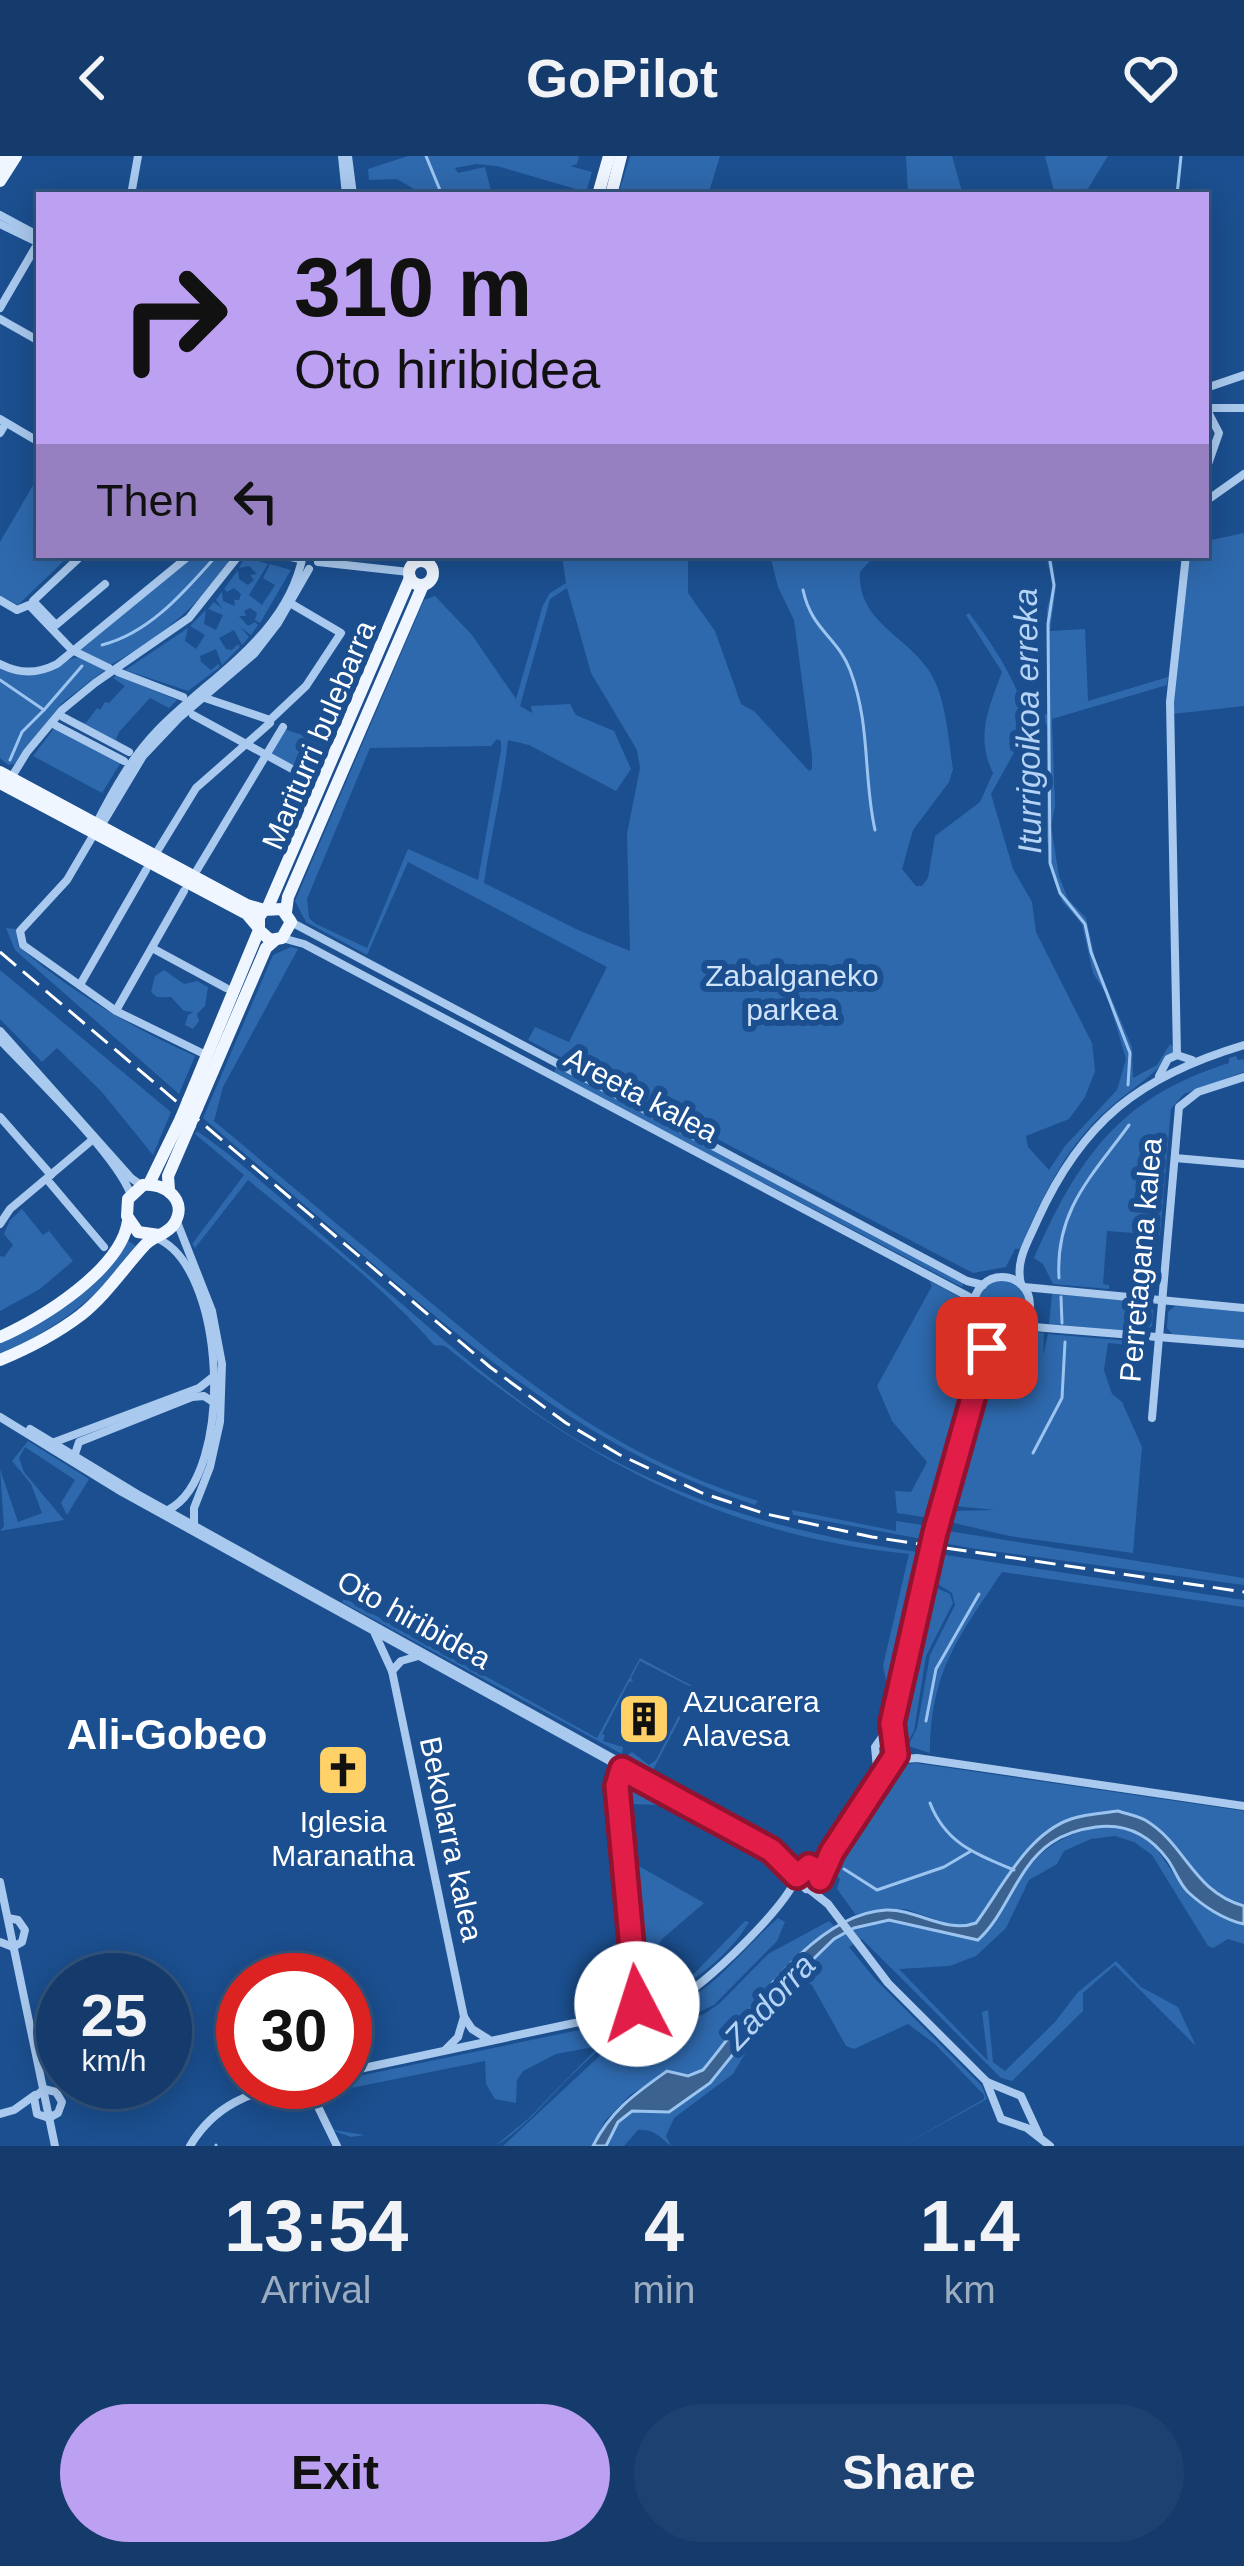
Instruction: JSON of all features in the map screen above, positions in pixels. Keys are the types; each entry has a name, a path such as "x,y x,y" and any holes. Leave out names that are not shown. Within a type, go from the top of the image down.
{"main road":[{"path":"0,164 5,156"},
{"path":"0,181 16,156"},
{"path":"599,192 609,156"},
{"path":"611,192 621,156"},
{"path":"415,570 430,580 433,561"},
{"name":"Mariturri bulebarra","path":"258,929 415,570"},
{"name":"Mariturri bulebarra","path":"278,939 288,917 288,896 415,570"},
{"path":"4,778 247,914 258,929 278,939 266,948 192,1104"},
{"path":"96,829 248,905 288,917"},
{"path":"0,1360 78,1318 153,1236 176,1219 178,1207 168,1176 208,1055 258,929"},
{"path":"0,1337 36,1319 83,1284 118,1244 128,1221 126,1207 185,1122"},
{"path":"141,1188 169,1190"},
{"path":"128,1221 153,1236"}],"street":[{"path":"132,192 138,156"},
{"path":"345,156 349,192"},
{"path":"0,219 36,241"},
{"path":"0,308 36,245"},
{"path":"0,320 36,339"},
{"path":"1209,387 1243,377"},
{"path":"1209,408 1244,408"},
{"path":"1209,414 1219,433 1209,461"},
{"path":"0,433 3,421 36,440"},
{"path":"1209,493 1244,475"},
{"path":"79,558 33,602 56,625 105,584"},
{"path":"0,664 37,672 56,664 186,558"},
{"path":"4,778 62,710 94,682 189,618 237,558"},
{"path":"325,558 415,570"},
{"path":"1177,1054 1170,702 1186,558"},
{"path":"208,1055 116,1012 34,954 20,938 25,924 67,880 143,756 254,654 290,603 304,562"},
{"path":"96,829 115,787 149,740 256,642 304,562"},
{"path":"0,600 16,610 29,605 73,650 183,697"},
{"path":"205,698 270,720 292,701 341,633 290,603"},
{"path":"55,725 127,757 63,716"},
{"path":"193,716 314,781"},
{"path":"158,850 189,795 270,723"},
{"path":"197,870 283,727"},
{"path":"81,983 146,870"},
{"path":"118,1007 184,891"},
{"name":"Areeta kalea","path":"288,917 967,1281 983,1285"},
{"name":"Areeta kalea","path":"278,939 304,944 975,1300"},
{"path":"152,948 226,988"},
{"path":"0,1035 125,1182 141,1188"},
{"path":"0,1035 141,1188"},
{"path":"999,1333 986,1328 975,1313 975,1300 983,1285 1019,1264 1058,1178 1081,1144 1118,1106 1158,1078 1244,1045"},
{"path":"1177,1054 1194,1061"},
{"path":"1158,1078 1168,1059 1177,1054"},
{"name":"Perretagana kalea","path":"1152,1418 1180,1104 1198,1092 1244,1077"},
{"path":"0,1117 104,1247"},
{"path":"1,1218 91,1141"},
{"path":"1174,1158 1244,1164"},
{"path":"176,1219 178,1234 212,1310 222,1364 217,1438 194,1520"},
{"path":"153,1236 175,1248 194,1282 208,1326 214,1376 214,1403 197,1474 188,1494 172,1508"},
{"path":"1019,1264 1030,1307 1021,1326"},
{"path":"1000,1277 1022,1286 1244,1308"},
{"path":"987,1348 999,1333 1021,1326 1244,1344"},
{"path":"878,1778 874,1750 892,1723 935,1533 987,1348 986,1328"},
{"path":"52,1443 192,1391 214,1376"},
{"path":"74,1456 82,1440 192,1397 204,1396 214,1403"},
{"name":"Oto hiribidea","path":"0,1414 194,1520 398,1656 809,1866"},
{"name":"Oto hiribidea","path":"0,1414 122,1492 374,1632 398,1656 418,1657 771,1850 807,1889"},
{"name":"Bekolarra kalea","path":"374,1632 385,1652 398,1656 467,2030"},
{"path":"398,1656 418,1657"},
{"path":"372,2066 673,2002 692,1991 786,1899 820,1879 891,1760 896,1746 892,1723"},
{"path":"880,1741 916,1758"},
{"path":"877,1758 916,1758 1244,1806"},
{"path":"622,1769 617,1786 638,2010"},
{"path":"786,1899 797,1876 832,1852"},
{"path":"809,1866 856,1944 986,2081 1001,2119 1039,2134"},
{"path":"0,1882 4,1921 18,1920 25,1930 22,1942 5,1945 36,2074"},
{"path":"807,1889 830,1907"},
{"path":"467,2030 495,2040"},
{"path":"467,2030 470,2045"},
{"path":"444,2051 467,2030"},
{"path":"986,2081 1024,2099 1039,2134 1050,2146"},
{"path":"996,2106 1000,2097 1013,2092"},
{"path":"1,2114 36,2093"},
{"path":"43,2109 55,2146"},
{"path":"1,2114 45,2117 59,2109"},
{"path":"190,2146 223,2109"},
{"path":"319,2109 337,2146"},
{"path":"1014,2123 1027,2109"}],"green space":[{"path":"408,156 579,156 577,164 570,166 592,172 586,192 476,164 455,168 458,173 485,167 491,192 419,192 397,179 369,180 368,169"},
{"path":"630,156 720,156 709,192 619,192"},
{"path":"906,156 952,156 962,192 908,192"},
{"path":"1045,156 1108,156 1086,192 1054,192"},
{"path":"36,480 36,558 67,558 18,605 0,595 0,542"},
{"path":"1244,533 1244,706 1173,714 1188,558 1209,558 1209,540"},
{"path":"189,558 231,558 178,619 109,666 77,649"},
{"path":"244,558 268,564 249,595 262,605 275,585 263,578 270,564 291,570 260,623 250,608 244,611 246,616 239,616 248,626 258,625 251,635 240,627 249,637 242,645 234,630 219,638 226,649 240,647 222,665 216,649 200,656 211,670 220,667 188,691 125,670 188,628 185,641 196,649 205,635 190,626 206,610 204,624 216,630 223,615 208,609 214,602 223,609 216,600 222,591 223,601 235,606 241,594 234,588 224,589 238,570 239,579 248,585 254,580 250,575 257,574 249,566 239,568"},
{"name":"Zabalganeko parkea","path":"562,558 688,558 688,593 715,631 741,704 754,711 809,771 812,756 794,620 771,558 872,558 860,572 866,603 934,679 953,769 949,782 913,830 902,869 916,886 928,878 935,836 980,802 993,773 985,734 1002,672 966,615 1003,664 1028,720 1047,714 1047,609 1053,587 1047,558 1051,558 1056,587 1050,631 1085,629 1088,701 1168,677 1167,685 1052,719 1055,806 1051,826 1059,876 1068,899 1086,918 1096,962 1132,1047 1133,1078 1157,1065 1170,1044 1176,1049 1077,1142 1006,1267 973,1273 528,1040 535,1027 569,1042 607,967 408,862 367,955 306,922 295,901 424,600 435,596 472,635 516,699 550,593 566,583","holes":["567,588 591,673 637,750 640,768 627,834 630,951 484,883 508,740 529,745 616,791 631,769 614,731 576,715 570,704 531,706 532,713 520,706 550,599","1040,721 1047,727 1047,840 1055,883 1062,901 1082,924 1093,973 1107,995 1126,1059 1117,1090 1049,1170 1028,1147 1026,1136 1069,1119 1085,1097 1095,1071 1092,1043 1036,932 1032,902 1013,869 991,794 1026,731","497,739 501,750 478,880 408,849 367,948 309,918 307,899 370,748 491,746"]},
{"path":"82,656 106,669 62,703 14,764 8,765 0,758 0,667 19,674"},
{"path":"117,675 177,700 169,708 150,698 119,732 116,739 122,746 77,721 86,723 125,686 113,678"},
{"path":"55,727 121,762 102,793 33,756"},
{"path":"284,729 327,743 313,776 270,754"},
{"path":"6,928 16,929 18,946 81,994 195,1056 179,1094 15,950"},
{"path":"298,949 223,1087 214,1121 532,1384 657,1461 758,1501 755,1505 647,1461 554,1406 423,1306 203,1118 273,955"},
{"path":"0,970 171,1112 153,1155 101,1091 57,1048 42,1062 0,1019"},
{"path":"164,970 184,984 197,981 208,987 193,1029 185,1025 193,1012 184,1011 171,997 151,992 155,976"},
{"path":"1236,1056 1244,1059 1244,1072 1184,1094 1171,1109 1160,1235 1107,1231 1103,1284 1109,1289 1053,1284 1043,1264 1034,1258 1086,1161 1131,1113"},
{"path":"556,1068 964,1282 962,1287 554,1073"},
{"path":"197,1131 491,1379 586,1445 726,1508 824,1535 926,1553 888,1719 880,1728 887,1685 883,1666 909,1554 842,1545 719,1511 606,1458 551,1424 445,1346 434,1345 368,1279 248,1180 195,1248 192,1244 244,1175"},
{"path":"22,1209 43,1235 49,1231 73,1261 40,1289 0,1311 0,1256 13,1245 4,1234"},
{"path":"125,1238 138,1248 105,1284 60,1321 0,1356 0,1339 54,1310"},
{"path":"1002,1280 1019,1288 1027,1305 1019,1322 1002,1330 985,1322 977,1305 985,1288"},
{"path":"929,1281 962,1298 967,1320 980,1338 933,1532 944,1535 952,1511 995,1510 954,1506 1002,1346 1033,1332 1044,1333 1043,1355 1048,1334 1142,1342 1151,1347 1108,1343 1104,1370 1142,1447 1133,1553 1009,1536 950,1522 948,1531 1244,1578 1244,1585 970,1548 793,1515 792,1510 896,1531 896,1521 929,1526 930,1518 897,1513 895,1491 911,1492 927,1462 892,1421 877,1386 932,1286"},
{"path":"1052,1294 1146,1302 1153,1310 1152,1326 1142,1332 1049,1324"},
{"path":"1175,1306 1244,1311 1244,1341 1172,1334 1167,1328 1168,1312"},
{"path":"28,1441 89,1479 67,1515 61,1503 75,1480 25,1447 19,1458 24,1472 64,1520 0,1531 4,1526 0,1469 18,1522 42,1513 31,1484 12,1461"},
{"path":"939,1554 1244,1600 1244,1607 1002,1572 950,1656 935,1699 930,1753 908,1746 917,1728 930,1655 955,1605 952,1593 933,1581"},
{"path":"930,1585 950,1594 953,1603 926,1656 914,1731 906,1745 898,1723"},
{"path":"344,1598 597,1738 640,1658 696,1688 653,1770 627,1756 632,1752 649,1765 656,1760 693,1688 640,1661 602,1734 603,1741 623,1747 622,1754 342,1602"},
{"path":"915,1763 1244,1811 1244,1906 1202,1881 1146,1821 1088,1817 1070,1819 1042,1835 976,1923 958,1927 905,1909 856,1915 837,1889 840,1879 830,1870 890,1775"},
{"path":"626,1778 661,1796 658,1805 629,1804 630,1861 704,1903 662,1939 647,1966 671,1991 749,1922 703,1972 673,1991 642,2002 621,1790"},
{"path":"1118,1824 1149,1838 1185,1890 1228,1921 1244,1924 1244,1944 1228,1939 1208,1946 1152,1855 1115,1836 1091,1839 1064,1851 1057,1864 1029,1880 1006,1928 976,1956 950,1966 899,1969 988,2061 982,2012 988,2010 993,2062 1005,2071 1078,1992 1116,1961 1141,1987 1178,2007 1196,2046 1115,1965 1083,1993 1083,2011 1012,2081 1001,2078 862,1939 849,1947 982,2086 987,2099 902,2146 984,2095 935,2044 908,2024 854,2049 846,2046 806,1982 759,2030 733,2074 674,2118 666,2136 671,2146 657,2134 638,2130 624,2146 606,2146 618,2122 632,2111 669,2112 710,2083 796,1976 834,1939 854,1928 889,1920 978,1940 1016,1883 1051,1846 1079,1832"},
{"path":"778,1918 785,1922 777,1941 714,2005 687,2018 637,2027 635,2018 682,2002 715,1980"},
{"path":"829,1921 834,1926 781,1977 703,2070 648,2084 630,2095 605,2121 593,2146 503,2146 607,2049 616,2034 704,2014 768,1954"},
{"path":"632,2019 632,2027 612,2033 526,2122 495,2146 599,2046 556,2054 523,2071 517,2080 516,2103 495,2099 486,2084 485,2061 372,2084 372,2073"},
{"path":"320,2109 334,2130 365,2135 351,2137 331,2130"}],"water":[{"name":"Zadorra","path":"1118,1811 1159,1830 1212,1890 1244,1906 1244,1924 1221,1916 1194,1897 1161,1851 1136,1832 1107,1826 1073,1832 1039,1853 978,1940 889,1920 854,1928 834,1939 796,1976 710,2083 669,2112 632,2111 618,2122 606,2146 593,2146 616,2113 667,2071 688,2076 703,2070 783,1971 832,1929 858,1916 886,1910 954,1925 976,1923 1041,1837 1071,1819"}],"waterway":[{"path":"426,156 441,192"},
{"name":"Iturrigoikoa erreka","path":"1177,192 1181,156"},
{"path":"102,645 151,621 214,558"},
{"name":"Iturrigoikoa erreka","path":"1050,558 1054,585 1048,624 1050,863 1060,893 1085,924 1130,1053 1128,1085"},
{"path":"803,590 812,615 845,658 857,690 875,830"},
{"path":"44,710 82,666"},
{"path":"0,680 44,710 22,732 10,760"},
{"name":"Iturrigoikoa erreka","path":"1059,1278 1059,1254 1070,1213 1129,1125"},
{"name":"Iturrigoikoa erreka","path":"1061,1297 1062,1323"},
{"name":"Iturrigoikoa erreka","path":"1033,1453 1062,1398 1065,1342"},
{"name":"Iturrigoikoa erreka","path":"926,1721 936,1669 979,1594"},
{"name":"Iturrigoikoa erreka","path":"930,1803 954,1838 1014,1870"},
{"path":"844,1869 877,1890 944,1867 971,1851"}],"railway":[{"path":"0,952 490,1367 566,1423 620,1455 702,1493 766,1514 872,1537 1244,1592"}],"place":[{"name":"Azucarera Alavesa","path":"644,1719"},
{"name":"Iglesia Maranatha","path":"343,1770"}],"district":[{"name":"Ali-Gobeo","path":"167,1734"}],"route":[{"path":"637,2004 617,1786 622,1769 771,1850 797,1876 809,1866 818,1871 820,1879 832,1852 896,1755 892,1723 935,1533 987,1348"}]}
